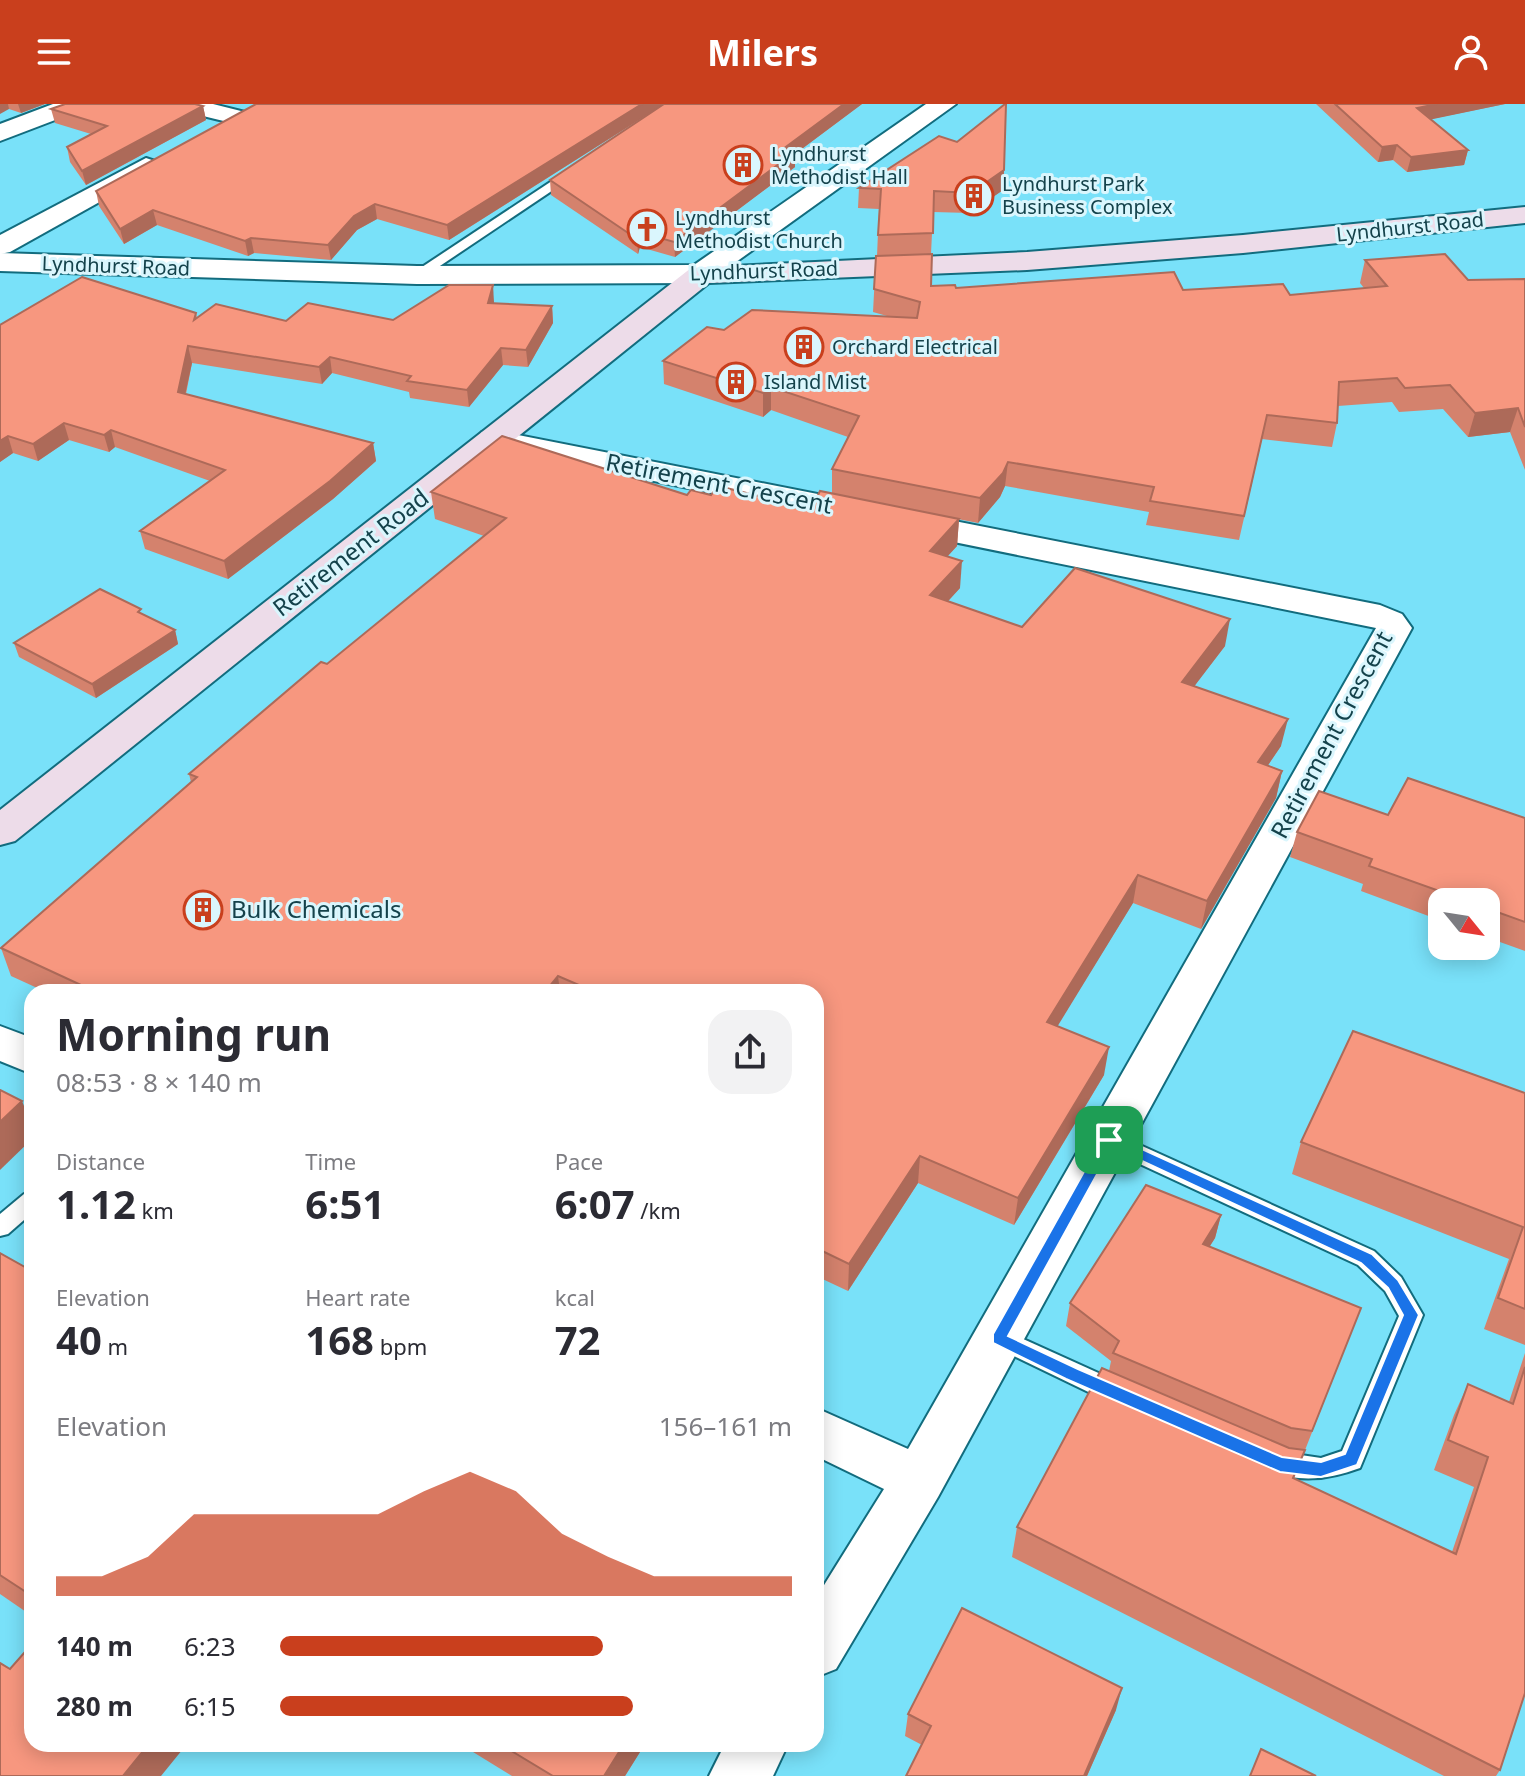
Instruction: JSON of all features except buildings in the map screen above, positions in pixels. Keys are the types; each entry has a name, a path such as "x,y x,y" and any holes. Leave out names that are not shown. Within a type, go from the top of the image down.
{"main road":[{"name":"Lyndhurst Road","path":"701,274 1027,261 1243,244 1525,215"},
{"name":"Retirement Road","path":"0,831 701,274"}],"street":[{"path":"0,133 75,104"},
{"path":"183,104 236,117"},
{"path":"208,132 260,104"},
{"path":"701,274 943,104"},
{"path":"0,246 166,155"},
{"name":"Lyndhurst Road","path":"0,262 417,275 701,274"},
{"name":"Retirement Crescent","path":"493,439 1390,621 1394,628 919,1480 824,1637"},
{"path":"0,1042 24,1053"},
{"path":"824,1435 919,1480"},
{"path":"739,1776 754,1752"}],"lane":[{"path":"417,275 577,169"},
{"path":"1109,1140 1366,1258 1393,1284 1411,1315 1351,1460 1321,1469 1280,1464 1253,1452"},
{"path":"0,1227 24,1207"},
{"path":"999,1338 1141,1404"}],"place":[{"name":"Lyndhurst Methodist Hall","path":"743,165"},
{"name":"Lyndhurst Park Business Complex","path":"974,196"},
{"name":"Lyndhurst Methodist Church","path":"647,229"},
{"name":"Orchard Electrical","path":"804,347"},
{"name":"Island Mist","path":"736,382"},
{"name":"Bulk Chemicals","path":"203,910"}],"route":[{"path":"1109,1140 1366,1258 1393,1284 1411,1315 1351,1460 1321,1469 1280,1464 1072,1374 999,1338 1109,1140"}]}
